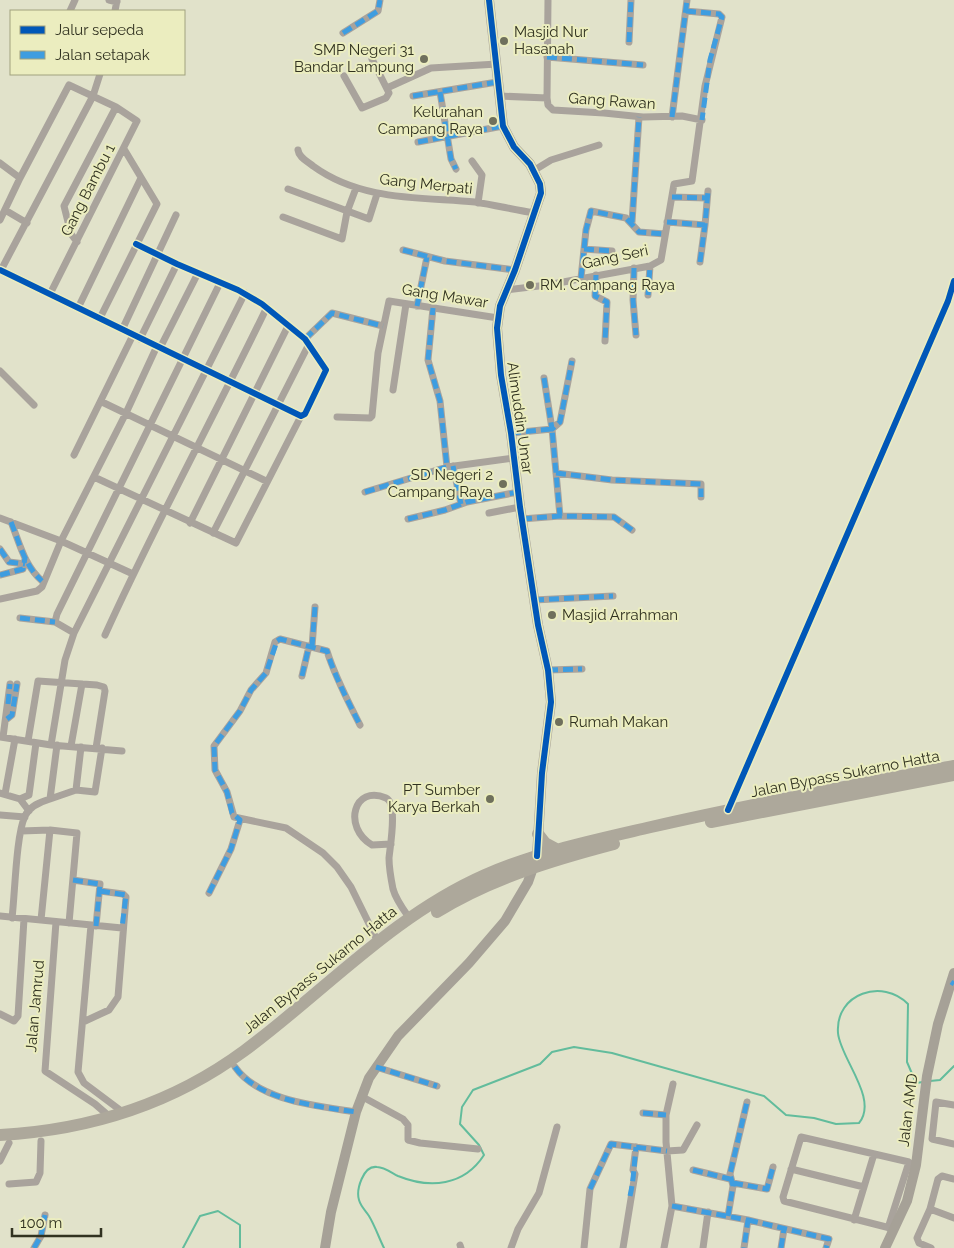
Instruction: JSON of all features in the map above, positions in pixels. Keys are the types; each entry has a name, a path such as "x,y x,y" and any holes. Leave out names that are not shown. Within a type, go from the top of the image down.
{"highway":[{"name":"Jalan Bypass Sukarno Hatta","path":"3,1141 41,1141 81,1135 140,1116 199,1089 235,1067 378,942 447,895 535,862 682,828 938,774 954,766"},
{"name":"Jalan Bypass Sukarno Hatta","path":"938,774 954,775"},
{"name":"Jalan Bypass Sukarno Hatta","path":"535,862 558,850 728,810 914,779"},
{"path":"538,834 545,843 558,850"},
{"name":"Jalan Bypass Sukarno Hatta","path":"3,1141 62,1130 110,1118 172,1094 209,1075 421,921 486,880"}],"street":[{"path":"343,32 378,11 380,0"},
{"name":"Alimuddin Umar","path":"489,0 503,126 514,147 530,164 540,184 540,193 535,212 516,270 506,290 498,318 500,367 534,600 548,670 552,702 542,774 535,862"},
{"path":"547,98 548,0"},
{"path":"629,42 631,0"},
{"path":"672,116 686,0"},
{"path":"686,11 719,14 722,17 710,60 692,182 676,183 672,197 708,195 706,225 700,262"},
{"path":"547,57 643,65"},
{"path":"344,76 362,108 386,98 389,96 387,88 372,59"},
{"path":"387,88 432,68 497,64"},
{"path":"100,75 93,96 27,223 0,270 301,416"},
{"path":"413,96 497,82"},
{"path":"0,220 67,86 72,85 116,107 64,206 71,234 77,242"},
{"path":"440,92 449,137 451,159 456,169"},
{"name":"Gang Rawan","path":"499,96 547,98 548,105 553,110 604,112 640,117 672,116 702,120"},
{"name":"Gang Bambu 1","path":"50,294 137,121 116,107"},
{"path":"632,222 640,117"},
{"path":"418,142 503,126"},
{"path":"533,171 551,160 599,145"},
{"path":"100,318 157,204 124,150"},
{"name":"Gang Merpati","path":"298,150 300,156 328,176 356,188 377,194 478,203 535,212"},
{"path":"472,161 482,175 478,203"},
{"path":"0,163 20,178"},
{"path":"78,308 141,178"},
{"path":"283,218 342,239 347,212 356,188"},
{"path":"288,189 369,220 377,194"},
{"name":"Gang Seri","path":"506,290 546,285 650,266 661,260 672,197"},
{"path":"5,210 27,223"},
{"path":"581,278 588,217 591,211 626,218 632,222 639,232 665,234"},
{"path":"122,330 176,214"},
{"path":"667,222 706,225"},
{"path":"94,477 213,534 237,543 266,481 301,416 305,414 326,372 323,363 307,342 267,307 245,293 157,256 136,244"},
{"path":"584,249 612,251"},
{"path":"403,250 427,256 516,270"},
{"path":"417,306 427,256"},
{"path":"74,455 177,264"},
{"path":"648,296 650,266"},
{"path":"634,268 633,300 636,335"},
{"path":"0,599 37,592 42,587 42,581 61,541 158,347 198,273"},
{"path":"596,275 596,298 607,302 605,341"},
{"path":"728,810 948,301 954,282"},
{"path":"55,622 86,552 151,425 220,283"},
{"path":"50,799 61,683 74,633 208,370 245,293"},
{"name":"Gang Mawar","path":"383,326 389,302 498,318"},
{"path":"393,390 406,304"},
{"path":"105,635 132,574 232,381 267,307"},
{"path":"433,308 428,360 440,402 450,467 461,504"},
{"path":"213,534 280,405 307,342 332,313 383,326 372,416 337,417"},
{"path":"190,523 221,459 256,394 288,326"},
{"path":"511,433 552,429 560,422 572,361"},
{"path":"0,371 34,406"},
{"path":"544,378 552,429 560,516"},
{"path":"102,402 266,481"},
{"path":"365,492 450,467 514,458"},
{"path":"556,473 612,480 701,484 700,497"},
{"path":"408,519 461,504 518,492"},
{"path":"489,513 520,507"},
{"path":"522,519 560,516 614,517 632,530"},
{"path":"0,518 61,541 132,574"},
{"path":"11,522 24,564 42,581"},
{"path":"0,549 9,562 12,572"},
{"path":"9,562 24,564 35,575"},
{"path":"0,575 12,572 24,564"},
{"path":"534,600 612,596"},
{"path":"302,676 310,646 315,607"},
{"path":"20,618 55,622 74,633"},
{"path":"360,725 333,673 327,651 310,646 277,641 266,673 251,690 240,711 214,746 215,770 227,792 232,813 240,820 286,828 323,853 337,867 352,887 378,942"},
{"path":"548,670 582,669"},
{"path":"12,918 21,831 27,814 39,803 50,799 76,790 89,793 96,790 104,689 102,686 36,683 28,741"},
{"path":"14,684 12,715 7,719 2,737 54,745 122,751"},
{"path":"71,746 82,684"},
{"path":"15,739 3,794 39,803"},
{"path":"27,814 24,798 36,742"},
{"path":"76,790 81,747"},
{"path":"391,844 372,846 357,832 354,823 356,806 363,798 369,796 387,798 390,802 393,820 391,844 389,861 394,891 410,919"},
{"path":"0,814 27,814"},
{"path":"209,893 231,849 240,820"},
{"path":"21,831 50,830 78,833 69,923"},
{"path":"41,920 50,830"},
{"path":"325,1248 356,1112 361,1096 376,1067 398,1036 460,974 505,921 516,904 535,862"},
{"path":"74,880 98,882 100,891 94,926 78,1065 80,1079 124,1113"},
{"path":"83,1022 110,1010 118,997 126,895 100,891"},
{"path":"0,916 122,928"},
{"path":"0,1014 14,1021 18,1016 24,919"},
{"name":"Jalan Jamrud","path":"56,922 43,1066 45,1071 95,1104 110,1118"},
{"name":"Jalan AMD","path":"885,1248 891,1228 907,1201 916,1165 927,1076 938,1024 953,980"},
{"path":"235,1067 252,1085 261,1090 312,1105 356,1112"},
{"path":"376,1067 437,1086"},
{"path":"664,1248 672,1206 666,1115 673,1084"},
{"path":"361,1096 403,1119 408,1125 408,1140 478,1149"},
{"path":"954,1104 939,1101 935,1104 932,1139 954,1144"},
{"path":"728,1216 732,1181 747,1102"},
{"path":"643,1113 666,1115"},
{"path":"584,1248 590,1189 611,1144 667,1151 684,1150 697,1125"},
{"path":"511,1248 518,1229 539,1193 557,1127"},
{"path":"802,1136 909,1162 891,1228 784,1201 783,1197 802,1136"},
{"path":"0,1162 3,1141"},
{"path":"8,1184 36,1182 40,1173 41,1141"},
{"path":"623,1248 635,1174 633,1170 636,1147"},
{"path":"854,1220 874,1154"},
{"path":"693,1170 767,1189 773,1167"},
{"path":"792,1169 864,1187"},
{"path":"931,1248 918,1242 940,1176 954,1179"},
{"path":"672,1206 748,1220 829,1239 826,1248"},
{"path":"930,1209 954,1218"},
{"path":"703,1248 708,1212"},
{"path":"34,1248 41,1236 46,1215"},
{"path":"744,1248 748,1220"},
{"path":"781,1248 784,1229"}],"waterway":[{"path":"384,1248 368,1214 359,1200 359,1190 364,1174 372,1167 380,1167 410,1180 434,1183 456,1179 467,1173 484,1155 479,1145 460,1124 462,1107 473,1090 540,1064 552,1052 574,1047 612,1053 764,1096 786,1115 814,1118 836,1124 859,1123 864,1113 862,1091 840,1043 838,1033 839,1019 844,1008 852,999 874,991 898,996 908,1004 907,1062 916,1083 923,1082"},
{"path":"930,1081 940,1080 954,1066"},
{"path":"183,1248 200,1216 218,1211 240,1225 240,1248"}],"marked path":[{"path":"343,33 378,11 380,0"},
{"path":"629,42 631,0"},
{"path":"672,117 687,0"},
{"path":"686,11 719,14 722,17 710,60 702,120"},
{"path":"547,57 643,65"},
{"path":"413,96 497,82"},
{"path":"440,92 451,159 456,169"},
{"path":"632,222 639,117"},
{"path":"418,142 503,126"},
{"path":"667,222 705,225 708,191"},
{"path":"672,197 707,198"},
{"path":"581,278 586,230 591,211 626,218 639,232 665,234"},
{"path":"700,262 705,225"},
{"path":"584,249 612,251"},
{"path":"403,250 445,261 515,270"},
{"path":"417,306 427,257"},
{"path":"648,295 650,266"},
{"path":"634,268 633,300 636,335"},
{"path":"596,275 595,296 607,302 605,341"},
{"path":"365,492 447,467 440,401 428,360 433,308"},
{"path":"305,339 332,313 383,326"},
{"path":"544,378 552,429 560,422 572,361"},
{"path":"511,433 552,429 560,516"},
{"path":"453,466 461,504"},
{"path":"556,473 612,480 701,484 701,497"},
{"path":"408,519 445,510 467,502 518,492"},
{"path":"522,519 560,516 614,517 632,530"},
{"path":"11,522 27,561 42,581"},
{"path":"0,549 9,562 25,564"},
{"path":"0,575 23,569 25,558"},
{"path":"534,600 613,596"},
{"path":"312,647 315,607"},
{"path":"20,618 55,622"},
{"path":"209,893 231,849 240,820 232,813 227,792 215,770 214,746 240,711 251,690 266,673 277,641 280,639 327,651 338,680 360,725"},
{"path":"302,676 309,646"},
{"path":"548,670 582,669"},
{"path":"8,704 10,684"},
{"path":"7,719 12,715 17,684"},
{"path":"73,880 100,884 96,926"},
{"path":"100,891 126,895 122,928"},
{"path":"235,1067 245,1078 259,1088 274,1095 307,1104 356,1112"},
{"path":"376,1067 437,1086"},
{"path":"728,1216 733,1186 730,1174 747,1102"},
{"path":"643,1113 666,1115"},
{"path":"590,1189 611,1144 667,1151"},
{"path":"630,1196 636,1147"},
{"path":"733,1183 767,1189 773,1167"},
{"path":"693,1170 730,1179"},
{"path":"672,1206 748,1220 744,1248"},
{"path":"34,1248 41,1236 45,1215"},
{"path":"748,1220 829,1239 826,1248"},
{"path":"781,1248 784,1229"}],"cycle path":[{"path":"489,0 503,126 514,147 530,164 540,184 541,193 515,270 500,306 497,328 501,375 511,433 520,507 538,625 548,670 551,702 542,773 537,856"},
{"path":"0,270 301,416 305,414 326,370 305,339 262,304 238,290 136,244"},
{"path":"728,810 948,301 954,281"}],"place":[{"name":"Masjid Nur Hasanah","path":"504,41"},
{"name":"SMP Negeri 31 Bandar Lampung","path":"424,59"},
{"name":"Kelurahan Campang Raya","path":"493,121"},
{"name":"RM. Campang Raya","path":"530,285"},
{"name":"SD Negeri 2 Campang Raya","path":"503,484"},
{"name":"Masjid Arrahman","path":"552,615"},
{"name":"Rumah Makan","path":"559,722"},
{"name":"PT Sumber Karya Berkah","path":"490,799"}]}
